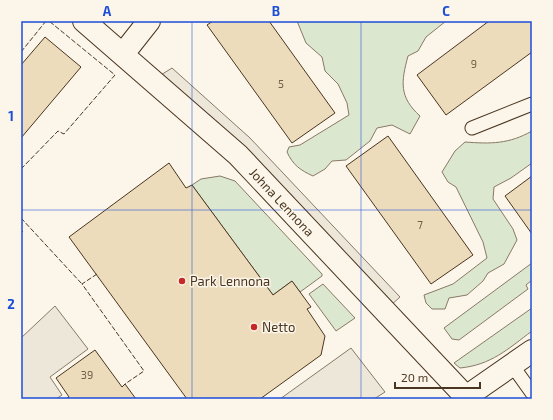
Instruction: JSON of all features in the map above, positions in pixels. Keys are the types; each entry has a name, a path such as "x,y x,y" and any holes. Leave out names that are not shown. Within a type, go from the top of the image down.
{"street":[{"name":"Johna Lennona","path":"84,21 238,155 465,398"},
{"path":"123,54 149,21"},
{"path":"465,398 532,351"}],"lane":[{"path":"472,128 532,104"},
{"path":"512,365 532,393"}],"green space":[{"path":"297,21 446,21 426,37 418,51 408,56 403,81 405,96 413,109 420,116 410,134 392,125 377,128 370,141 346,160 332,161 325,169 313,176 294,164 287,152 289,147 300,145 349,115 347,103 338,84 325,71 322,57 306,43"},
{"path":"532,131 532,163 511,178 494,187 493,199 513,229 517,240 504,264 488,273 483,281 467,295 449,298 445,309 432,309 426,303 424,295 453,284 487,258 483,242 456,187 448,182 442,172 455,151 465,142 483,143 508,141"},
{"path":"220,176 235,181 322,274 322,276 300,292 292,281 273,295 192,185 201,179"},
{"path":"532,263 532,280 526,285 528,289 459,340 452,339 444,328"},
{"path":"323,284 355,318 336,331 309,294"},
{"path":"532,308 532,331 507,350 490,360 471,366 460,368 454,363"}],"shaded area":[{"path":"172,68 250,138 400,297 389,307 156,78"},
{"path":"55,306 88,349 50,377 62,395 56,399 21,399 21,338"},
{"path":"351,348 385,392 374,399 280,399"}],"building":[{"path":"213,21 269,21 335,113 292,143 207,25"},
{"path":"489,21 532,21 532,52 446,115 417,75"},
{"path":"45,37 81,67 21,138 21,65"},
{"path":"388,136 473,255 431,284 346,166"},
{"name":"Park Lennona","path":"169,163 186,188 192,185 273,295 292,281 311,307 307,309 325,336 321,355 260,399 187,399 69,237"},
{"path":"532,176 532,234 505,196"},
{"path":"95,350 122,387 125,384 136,399 66,399 69,397 56,378"}],"fence":[{"path":"21,52 46,21"},
{"path":"21,169 58,131 64,134 115,75 49,21"},
{"path":"21,218 82,284"},
{"path":"97,274 82,284 144,371 125,384"}],"place":[{"name":"Park Lennona","path":"182,281"},
{"name":"Netto","path":"254,327"}]}
